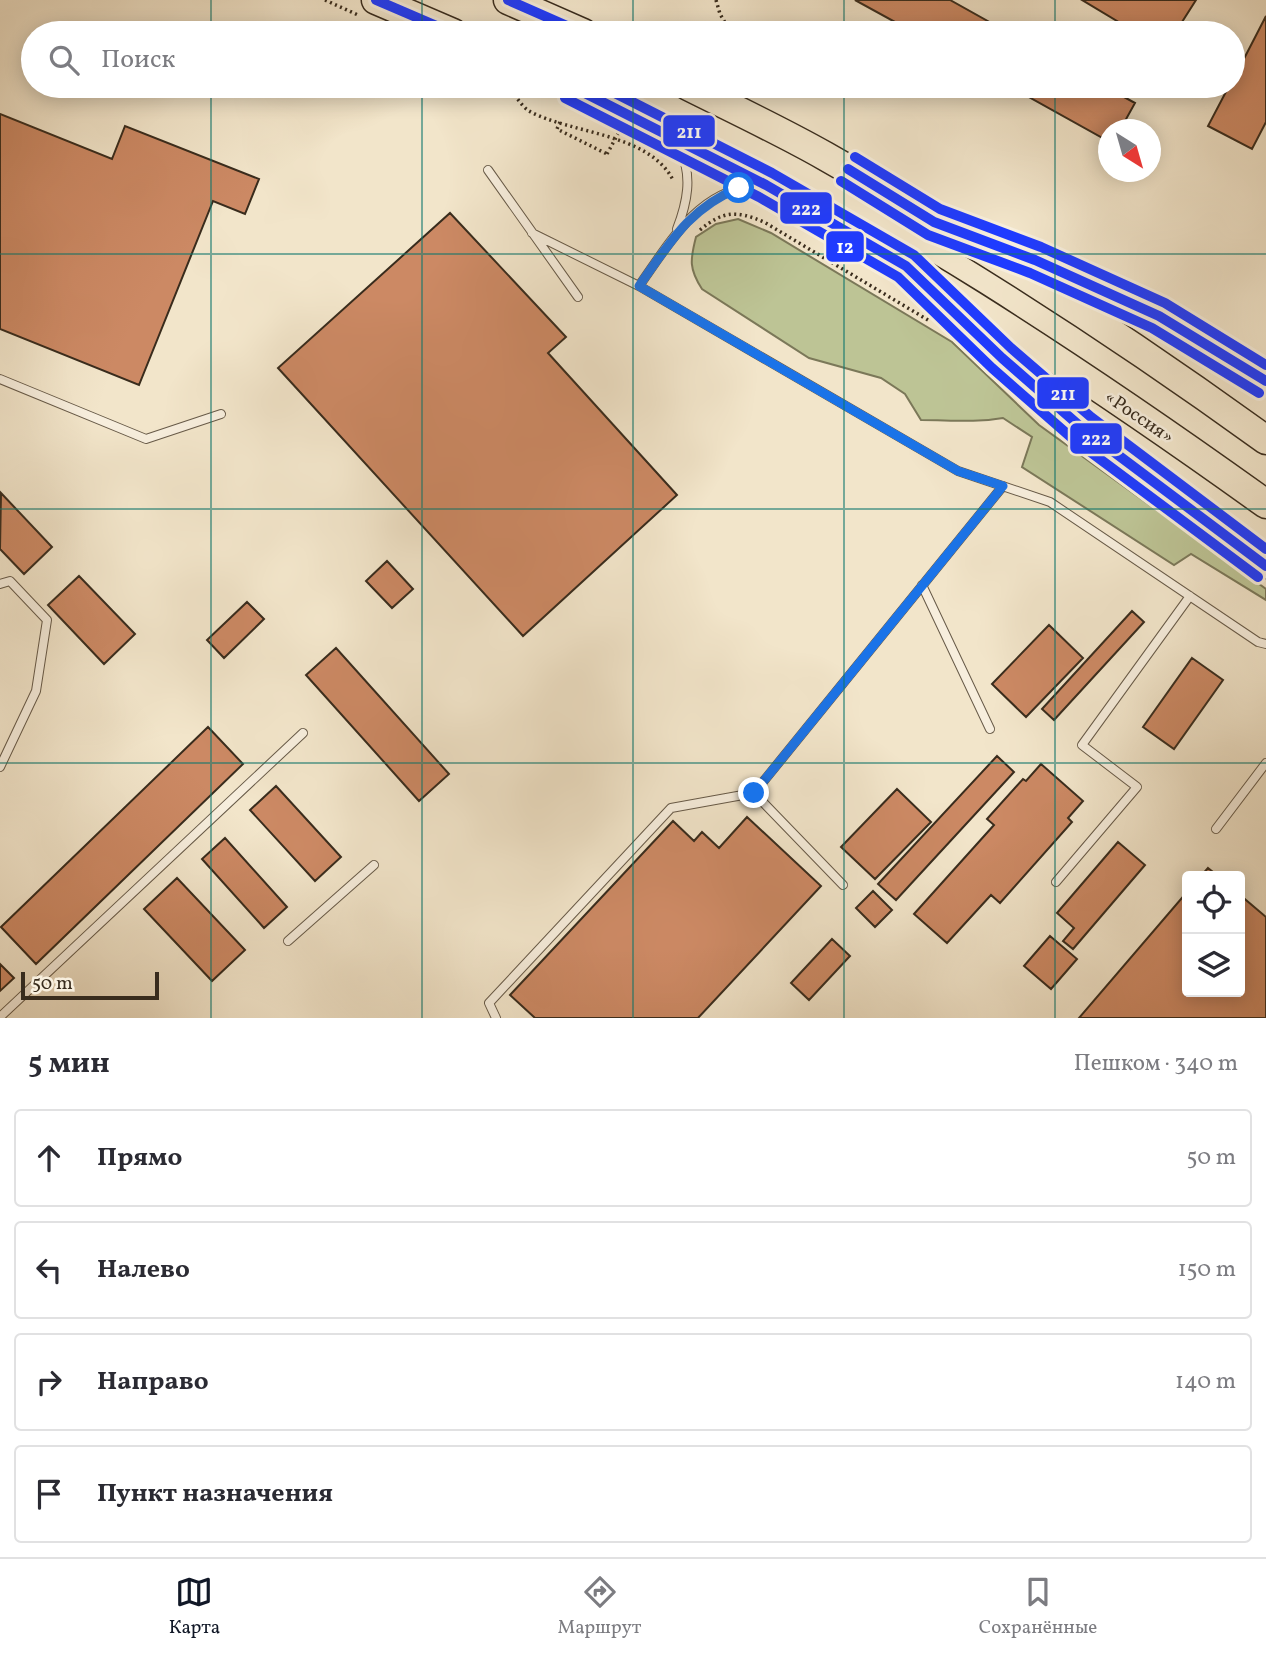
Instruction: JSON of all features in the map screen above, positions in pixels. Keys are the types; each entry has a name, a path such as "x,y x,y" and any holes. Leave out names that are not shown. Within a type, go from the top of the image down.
{"highway":[{"path":"376,0 425,21"},
{"path":"508,0 556,21"},
{"name":"«Россия»","path":"596,98 766,185 969,303 1087,380 1266,504"},
{"path":"712,98 824,155 1054,295 1266,439"}],"main road":[{"path":"934,222 1035,260 1148,311 1203,341 1266,381"},
{"path":"906,266 1002,358 1082,428 1266,566"}],"lane":[{"path":"674,136 685,161 688,181 687,200 675,235"},
{"path":"488,170 578,298"},
{"path":"639,286 675,235 699,209 720,195 739,188 766,185"},
{"path":"532,233 639,286 958,471 1050,502 1258,642 1266,644"},
{"path":"0,379 146,439 221,414"},
{"path":"496,1018 489,1003 671,808 754,793 1003,486"},
{"path":"0,584 10,581 47,620 36,691 0,767"},
{"path":"922,585 990,729"},
{"path":"1056,882 1137,787 1082,746 1190,596"},
{"path":"0,1017 303,733"},
{"path":"1216,830 1266,763"},
{"path":"754,793 843,885"},
{"path":"288,941 374,865"}],"path":[{"path":"716,0 723,21"},
{"path":"518,98 527,110 600,133 652,156 668,170 677,190"},
{"path":"560,122 557,129 607,154 637,98"},
{"path":"696,233 725,214 750,216 937,325"}],"green space":[{"path":"738,219 771,233 952,342 1039,425 1266,589 1266,600 1191,554 1174,565 1022,467 1032,437 1003,418 972,421 921,420 905,394 881,378 809,358 702,289 692,264 696,237 716,224"}],"building":[{"path":"855,0 950,0 988,21 893,21"},
{"path":"1082,0 1196,0 1183,21 1117,21"},
{"path":"1266,16 1266,122 1252,149 1208,126 1223,98 1245,98 1245,57"},
{"path":"1031,98 1126,98 1135,103 1126,119 1098,119 1098,135"},
{"path":"0,114 112,159 125,126 259,179 245,214 213,201 139,385 0,329"},
{"path":"450,213 566,337 548,353 677,495 523,636 278,368"},
{"path":"1,493 52,547 24,574 0,549"},
{"path":"387,561 413,589 392,608 366,581"},
{"path":"79,576 135,634 104,664 48,605"},
{"path":"247,602 264,619 224,658 207,640"},
{"path":"1132,611 1144,622 1054,720 1042,709"},
{"path":"1049,625 1083,658 1026,717 992,684"},
{"path":"336,648 449,774 419,801 306,675"},
{"path":"1192,658 1223,680 1174,749 1143,727"},
{"path":"208,727 243,764 36,964 1,927"},
{"path":"997,756 1014,772 896,900 878,884"},
{"path":"1041,764 1083,801 1068,818 1072,822 1000,903 991,895 947,943 914,914 994,825 987,819 1023,779 1026,781"},
{"path":"276,786 341,857 315,881 250,810"},
{"path":"897,789 931,822 875,879 841,847"},
{"path":"747,817 821,886 698,1018 535,1018 510,995 673,821 694,841 702,832 719,848"},
{"path":"225,838 287,907 264,928 202,859"},
{"path":"1118,842 1145,865 1073,949 1063,941 1074,928 1057,913"},
{"path":"177,878 245,950 212,981 144,909"},
{"path":"873,891 892,910 875,927 856,908"},
{"path":"1182,898 1182,997 1245,997 1245,899 1266,917 1266,1018 1079,1018"},
{"path":"1050,936 1077,959 1051,989 1024,966"},
{"path":"832,939 850,956 809,1000 791,983"},
{"path":"0,964 14,978 0,991"}],"transit line":[{"name":"222","path":"376,0 425,21"},
{"name":"222","path":"508,0 556,21"},
{"name":"12","path":"565,98 759,197 898,277 992,368 1073,439 1258,577"},
{"name":"222","path":"595,98 766,185 906,266 1002,358 1082,428 1266,566"},
{"name":"211","path":"625,98 772,173 914,255 1011,348 1091,417 1266,549"},
{"name":"211","path":"855,157 940,209 1041,247 1165,303 1266,365"},
{"name":"222","path":"848,169 934,222 1035,260 1159,316 1266,381"},
{"name":"12","path":"841,181 928,235 1030,273 1152,328 1259,393"}],"route":[{"path":"739,188 720,195 699,209 675,235 639,286 958,471 1003,486 754,793"}]}
